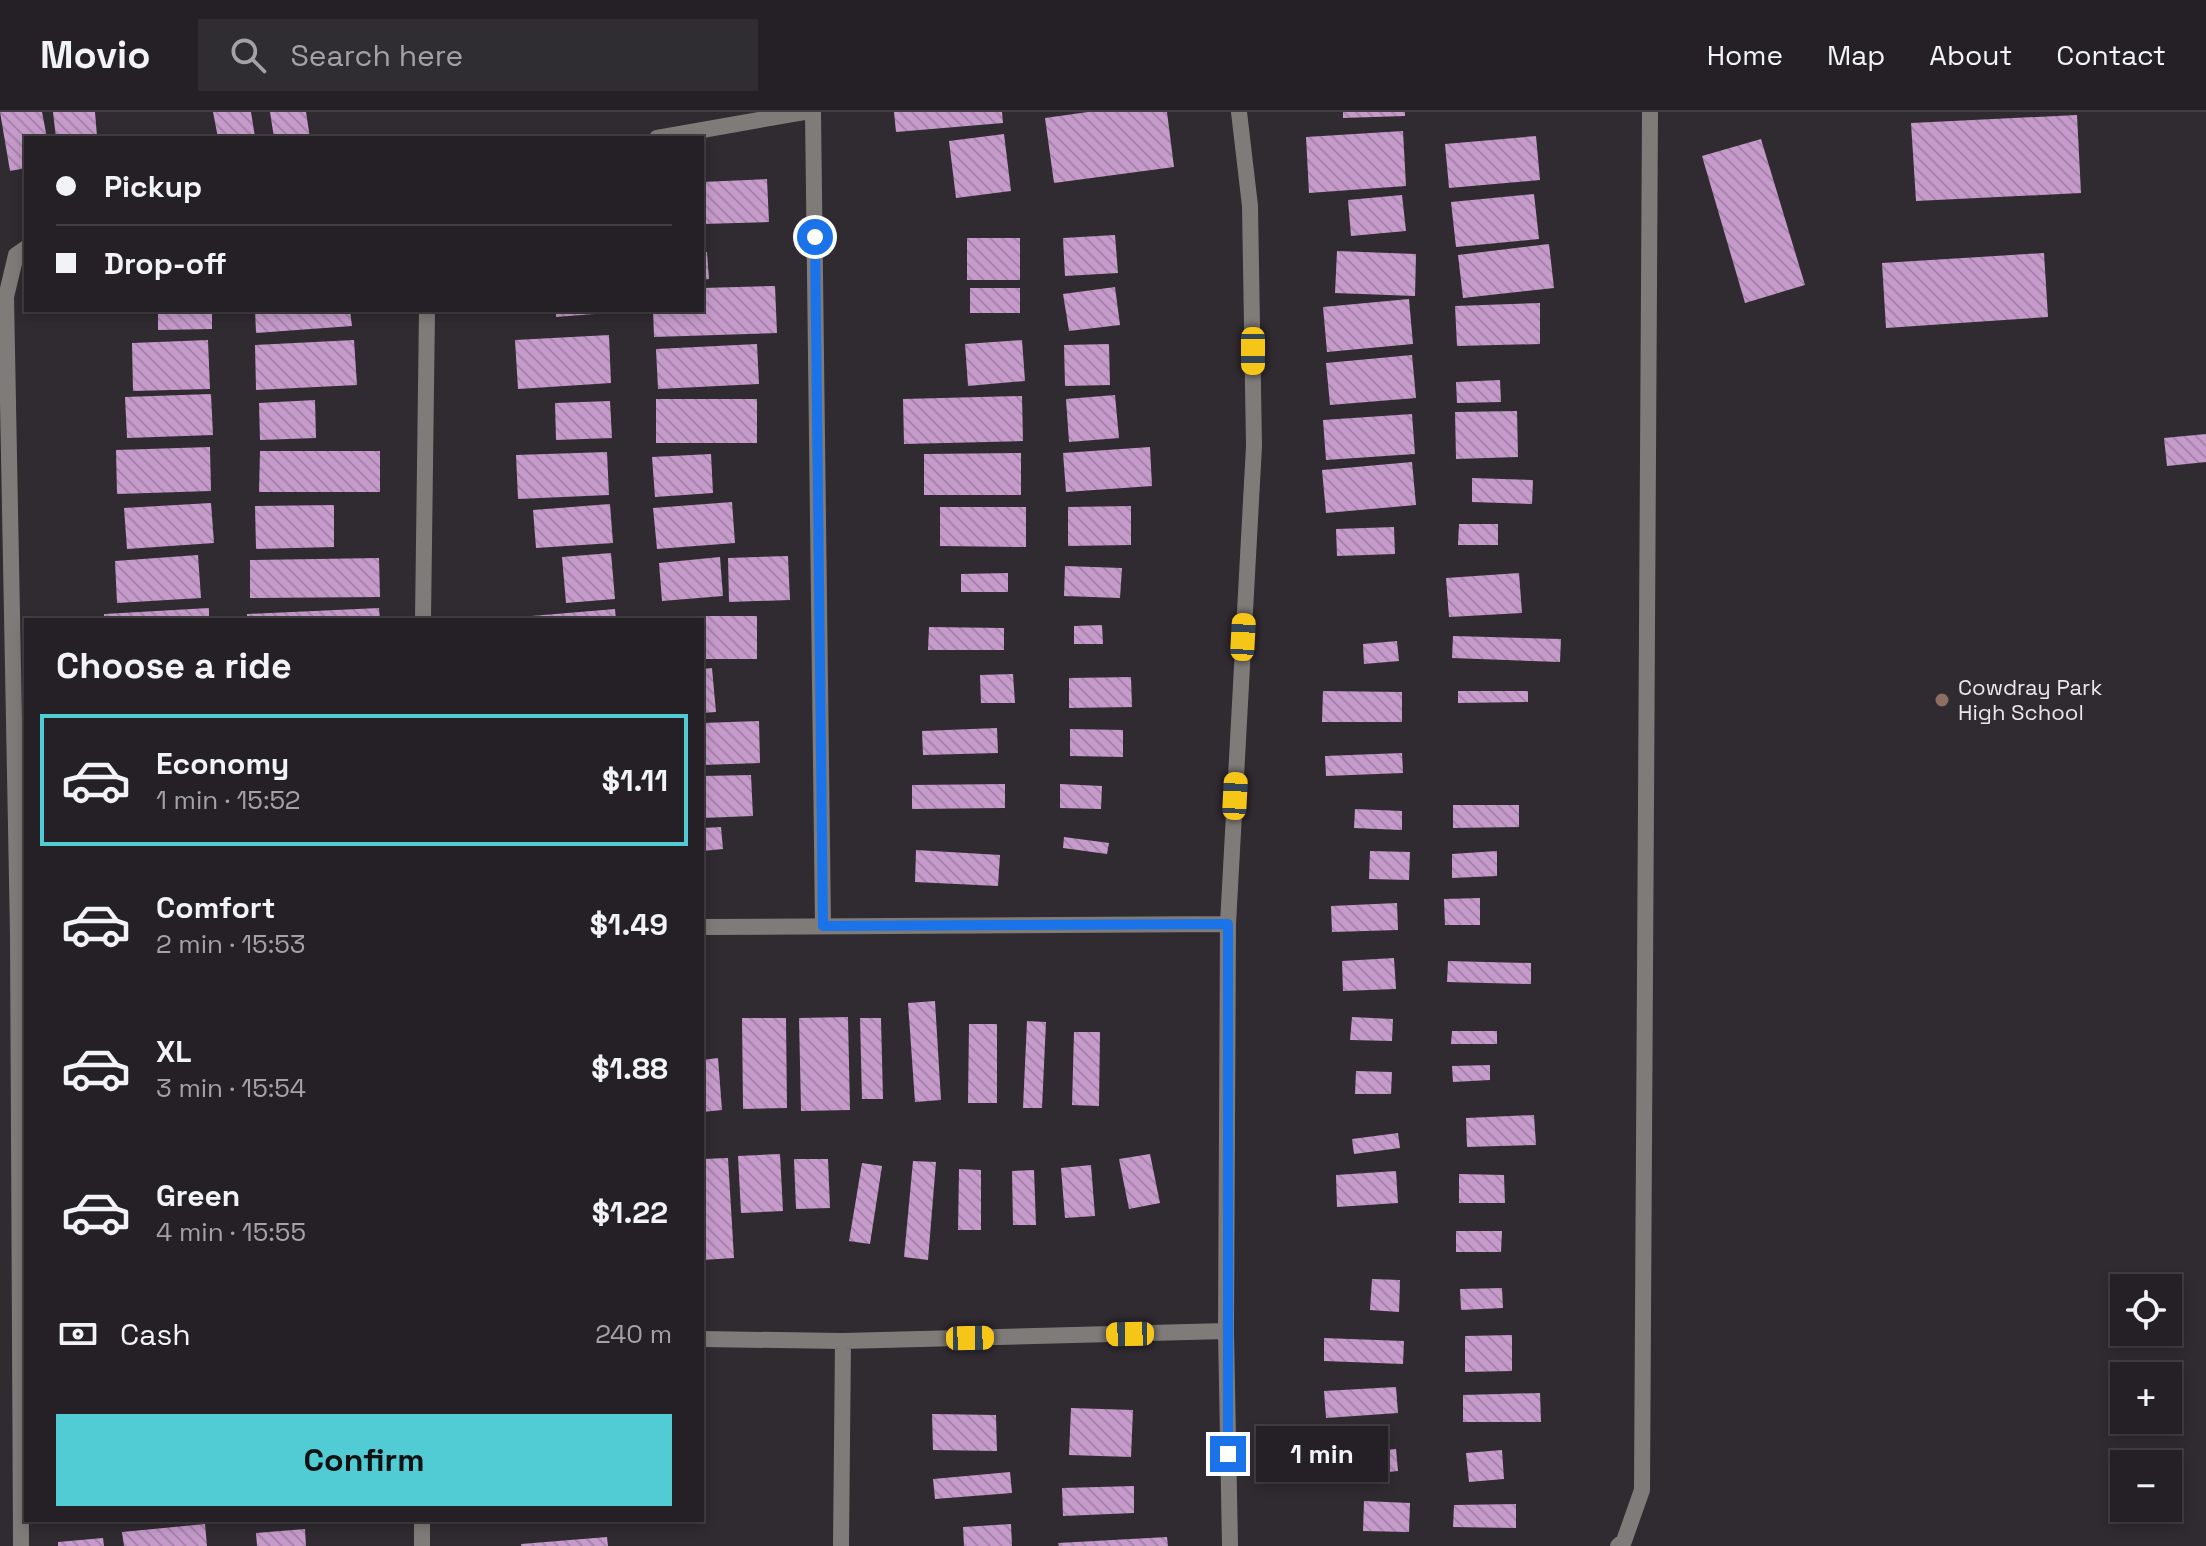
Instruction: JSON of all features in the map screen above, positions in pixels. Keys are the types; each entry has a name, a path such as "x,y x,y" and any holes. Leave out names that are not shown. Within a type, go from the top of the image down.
{"street":[{"path":"668,136 804,112"},
{"path":"813,112 823,926"},
{"path":"1230,1546 1226,1331 1228,924 1254,446 1250,206 1239,112"},
{"path":"1618,1546 1624,1541 1642,1490 1650,112"},
{"path":"21,1546 22,933 6,297 16,255 24,249"},
{"path":"423,618 427,312"},
{"path":"704,927 1228,924"},
{"path":"704,1339 843,1341 1226,1331"},
{"path":"841,1546 843,1341"},
{"path":"422,1522 422,1546"}],"building":[{"path":"0,112 42,112 47,136 24,136 24,168 10,171"},
{"path":"53,112 95,112 97,136 56,136"},
{"path":"213,112 251,112 255,136 218,136"},
{"path":"270,112 306,112 310,136 274,136"},
{"path":"894,112 1002,112 1003,123 896,132"},
{"path":"1088,112 1167,112 1174,167 1054,183 1045,118"},
{"path":"1343,112 1405,112 1405,116 1343,118"},
{"path":"2077,115 2081,193 1916,201 1911,123"},
{"path":"1403,131 1406,186 1309,193 1306,137"},
{"path":"1004,134 1011,191 956,198 949,141"},
{"path":"1536,136 1540,180 1449,188 1445,144"},
{"path":"1761,139 1805,285 1745,303 1702,156"},
{"path":"767,179 769,222 704,224 704,182"},
{"path":"1534,194 1539,239 1456,247 1451,202"},
{"path":"1402,195 1406,231 1351,236 1348,200"},
{"path":"1115,235 1118,273 1065,276 1063,238"},
{"path":"967,238 1020,238 1020,280 967,280"},
{"path":"1549,244 1554,288 1463,298 1458,255"},
{"path":"1337,251 1416,254 1415,296 1335,293"},
{"path":"707,252 709,279 704,280 704,253"},
{"path":"2044,253 2048,317 1886,328 1882,263"},
{"path":"775,286 777,333 654,337 653,312 704,312 704,288"},
{"path":"1115,287 1120,325 1069,331 1063,294"},
{"path":"970,288 1020,288 1020,313 970,313"},
{"path":"1409,299 1413,344 1327,352 1323,307"},
{"path":"1540,303 1540,344 1457,346 1455,306"},
{"path":"158,312 212,312 212,329 158,330"},
{"path":"255,312 350,312 352,326 256,333"},
{"path":"556,312 607,313 556,317"},
{"path":"609,335 611,383 518,389 515,340"},
{"path":"208,340 210,389 133,391 132,343"},
{"path":"354,340 357,385 256,390 255,345"},
{"path":"1022,340 1025,381 968,386 965,344"},
{"path":"757,344 759,384 658,389 656,349"},
{"path":"1109,344 1110,385 1065,386 1064,345"},
{"path":"1412,355 1416,398 1330,405 1326,363"},
{"path":"1500,380 1501,402 1457,403 1456,382"},
{"path":"211,394 213,435 127,438 125,397"},
{"path":"1115,395 1119,438 1069,442 1066,399"},
{"path":"1022,396 1023,441 904,444 903,399"},
{"path":"656,399 757,399 757,443 656,443"},
{"path":"315,400 316,438 260,440 259,403"},
{"path":"610,401 612,438 556,440 555,403"},
{"path":"1517,411 1518,457 1456,459 1455,412"},
{"path":"1412,414 1415,454 1326,460 1323,420"},
{"path":"2206,434 2206,462 2167,466 2164,438"},
{"path":"210,447 211,491 117,494 116,450"},
{"path":"1150,447 1152,486 1066,492 1063,453"},
{"path":"260,451 380,451 380,492 259,492"},
{"path":"607,452 609,495 518,499 516,455"},
{"path":"1021,453 1021,495 924,495 924,454"},
{"path":"711,454 713,493 655,497 652,457"},
{"path":"1412,462 1416,505 1326,513 1322,470"},
{"path":"1472,478 1533,480 1532,504 1472,502"},
{"path":"732,502 735,543 657,549 653,508"},
{"path":"211,503 214,543 127,549 124,508"},
{"path":"610,504 613,543 536,548 533,510"},
{"path":"334,505 334,547 256,549 255,506"},
{"path":"1131,506 1131,545 1068,546 1068,507"},
{"path":"940,507 1026,507 1026,547 940,546"},
{"path":"1459,524 1498,524 1498,545 1458,545"},
{"path":"1394,527 1395,554 1337,556 1336,529"},
{"path":"611,553 615,599 566,603 562,557"},
{"path":"198,555 201,598 117,603 115,561"},
{"path":"788,556 790,600 729,602 728,558"},
{"path":"720,557 723,596 662,601 659,563"},
{"path":"379,558 380,597 250,598 250,560"},
{"path":"1065,566 1122,568 1120,598 1064,596"},
{"path":"1008,573 1008,592 961,592 961,574"},
{"path":"1519,573 1522,613 1449,617 1446,578"},
{"path":"209,608 209,618 104,618 104,614"},
{"path":"379,608 380,618 247,618 247,614"},
{"path":"615,609 616,618 508,618"},
{"path":"757,616 757,659 704,659 704,618 659,618"},
{"path":"1102,625 1103,644 1074,644 1074,626"},
{"path":"929,627 1004,628 1004,650 928,650"},
{"path":"1453,636 1561,639 1560,662 1452,658"},
{"path":"1397,641 1399,661 1364,664 1363,644"},
{"path":"712,668 716,712 704,713 704,669"},
{"path":"1013,674 1015,703 981,703 980,675"},
{"path":"1131,677 1132,707 1069,708 1069,678"},
{"path":"1323,691 1402,692 1402,722 1322,722"},
{"path":"1458,691 1528,691 1528,702 1458,703"},
{"path":"759,721 760,763 704,765 704,723"},
{"path":"997,728 998,753 923,755 922,731"},
{"path":"1070,729 1123,730 1123,757 1070,756"},
{"path":"1402,753 1403,773 1326,776 1325,756"},
{"path":"751,775 753,816 704,818 704,776"},
{"path":"1005,784 1005,808 912,809 912,785"},
{"path":"1060,784 1102,786 1101,809 1060,808"},
{"path":"1453,805 1519,805 1519,827 1453,828"},
{"path":"1355,809 1402,811 1402,830 1354,828"},
{"path":"721,827 723,849 704,851 704,828"},
{"path":"1064,837 1109,843 1107,854 1063,848"},
{"path":"916,850 1000,855 998,886 915,882"},
{"path":"1370,851 1410,852 1409,880 1369,879"},
{"path":"1497,851 1497,876 1452,878 1452,854"},
{"path":"1480,898 1480,925 1445,925 1444,899"},
{"path":"1397,903 1398,930 1332,932 1331,906"},
{"path":"1394,958 1396,989 1343,991 1342,961"},
{"path":"1448,961 1531,963 1531,984 1447,982"},
{"path":"935,1001 941,1100 915,1102 908,1003"},
{"path":"848,1017 850,1110 801,1111 799,1018"},
{"path":"1352,1017 1393,1019 1392,1041 1350,1040"},
{"path":"742,1018 786,1018 787,1108 743,1109"},
{"path":"860,1018 881,1018 883,1099 862,1099"},
{"path":"1027,1021 1046,1022 1042,1108 1023,1108"},
{"path":"969,1024 997,1024 997,1103 968,1103"},
{"path":"1452,1031 1497,1031 1497,1044 1451,1044"},
{"path":"1074,1032 1100,1032 1099,1106 1072,1105"},
{"path":"718,1058 722,1110 704,1112 704,1060"},
{"path":"1490,1065 1490,1080 1453,1082 1452,1066"},
{"path":"1356,1071 1392,1072 1391,1094 1355,1094"},
{"path":"1534,1115 1536,1145 1467,1147 1466,1118"},
{"path":"1398,1133 1400,1148 1354,1154 1352,1139"},
{"path":"780,1154 783,1211 741,1213 738,1156"},
{"path":"1150,1154 1160,1203 1129,1209 1119,1159"},
{"path":"728,1158 734,1258 704,1260 704,1159"},
{"path":"794,1159 828,1159 830,1208 796,1209"},
{"path":"913,1161 936,1162 928,1260 904,1257"},
{"path":"862,1163 882,1166 870,1244 849,1241"},
{"path":"1091,1165 1095,1216 1065,1218 1061,1168"},
{"path":"959,1169 981,1170 981,1230 958,1230"},
{"path":"1034,1170 1036,1225 1013,1225 1012,1171"},
{"path":"1396,1171 1398,1203 1337,1207 1336,1175"},
{"path":"1459,1174 1504,1175 1505,1203 1459,1203"},
{"path":"1456,1231 1502,1231 1501,1252 1456,1252"},
{"path":"1372,1279 1400,1280 1399,1312 1370,1310"},
{"path":"1502,1288 1503,1308 1461,1310 1460,1289"},
{"path":"1512,1335 1512,1371 1465,1372 1465,1336"},
{"path":"1324,1338 1404,1341 1403,1364 1324,1361"},
{"path":"1396,1387 1398,1413 1326,1418 1324,1391"},
{"path":"1540,1393 1541,1422 1463,1422 1463,1395"},
{"path":"1071,1408 1133,1410 1131,1457 1069,1455"},
{"path":"932,1414 996,1415 997,1451 933,1450"},
{"path":"1396,1449 1398,1471 1368,1474 1366,1452"},
{"path":"1502,1450 1504,1479 1469,1482 1466,1453"},
{"path":"1010,1472 1012,1493 935,1499 933,1479"},
{"path":"1134,1486 1134,1513 1063,1516 1062,1488"},
{"path":"1364,1501 1410,1503 1409,1532 1363,1531"},
{"path":"1516,1504 1516,1528 1453,1527 1454,1505"},
{"path":"205,1524 207,1546 124,1546 122,1532"},
{"path":"1011,1524 1012,1546 964,1546 963,1527"},
{"path":"305,1529 306,1546 257,1546 256,1533"},
{"path":"607,1537 608,1546 521,1546 521,1544"},
{"path":"1167,1537 1168,1546 1059,1546 1058,1543"},
{"path":"103,1538 104,1546 58,1546 58,1542"}],"place":[{"name":"Cowdray Park High School","path":"1942,700"}],"route":[{"path":"815,237 823,926 1228,924 1228,1454"}]}
